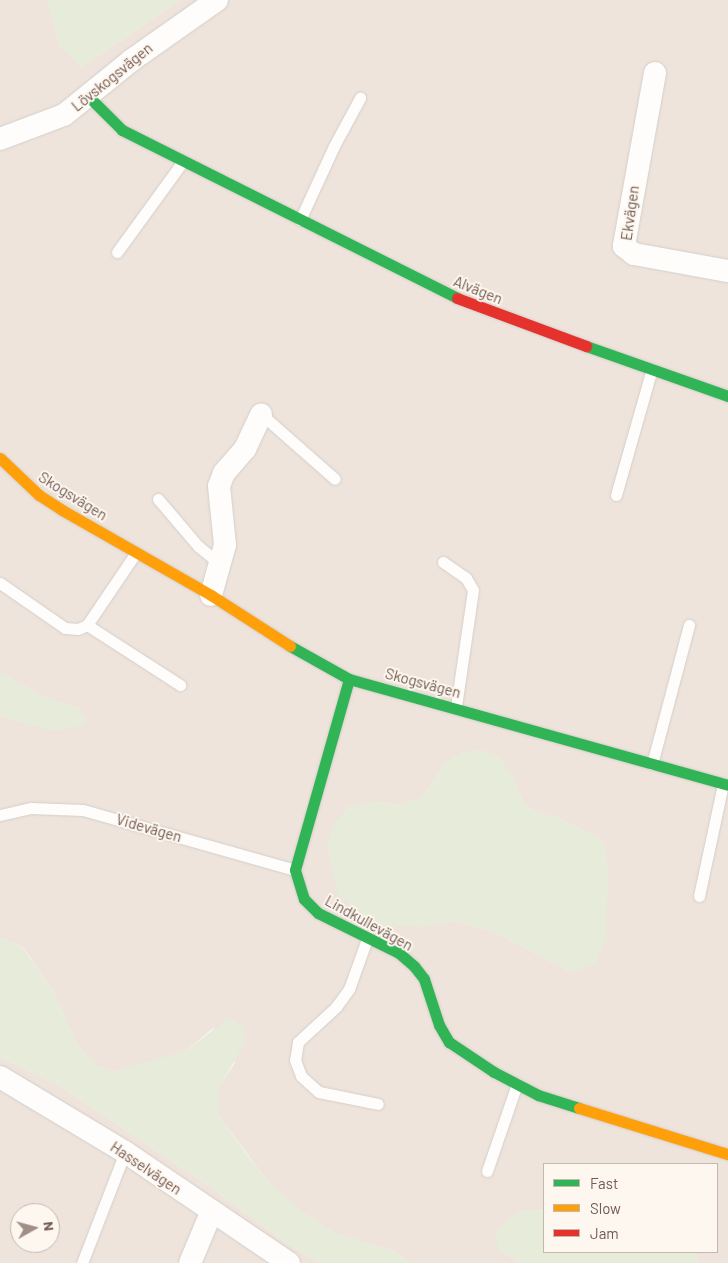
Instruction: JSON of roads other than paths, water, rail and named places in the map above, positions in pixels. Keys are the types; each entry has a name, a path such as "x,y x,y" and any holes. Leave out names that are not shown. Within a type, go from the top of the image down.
{"street":[{"name":"Lövskogsvägen","path":"0,140 64,115 90,97 140,54 217,0"},
{"name":"Ekvägen","path":"655,73 624,246 634,254 728,271"},
{"name":"Alvägen","path":"90,97 122,130 438,290 510,320 728,396"},
{"path":"211,595 225,545 219,486 224,473 244,449 261,414"},
{"name":"Skogsvägen","path":"0,458 39,495 135,554 211,595 286,644 349,680 456,707 726,785"},
{"path":"295,870 349,680"},
{"name":"Lindkullevägen","path":"295,870 304,899 318,913 399,953 414,966 424,979 439,1025 449,1042 517,1084 593,1114 728,1154"},
{"name":"Hasselvägen","path":"0,1077 125,1152 211,1213 288,1263"},
{"path":"190,1263 211,1213"}],"lane":[{"path":"300,220 334,146 360,98"},
{"path":"117,252 183,161"},
{"path":"616,495 652,369"},
{"path":"261,414 335,479"},
{"path":"158,499 198,546 220,564"},
{"path":"0,583 65,628 78,629 87,625 135,554"},
{"path":"443,562 466,578 473,590 456,707"},
{"path":"87,625 180,685"},
{"path":"652,765 689,625"},
{"path":"699,896 726,785"},
{"name":"Videvägen","path":"0,815 31,808 83,810 295,870"},
{"path":"367,938 349,989 336,1007 298,1042 295,1060 301,1076 318,1092 378,1104"},
{"path":"487,1171 517,1084"},
{"path":"82,1263 125,1152"}]}
